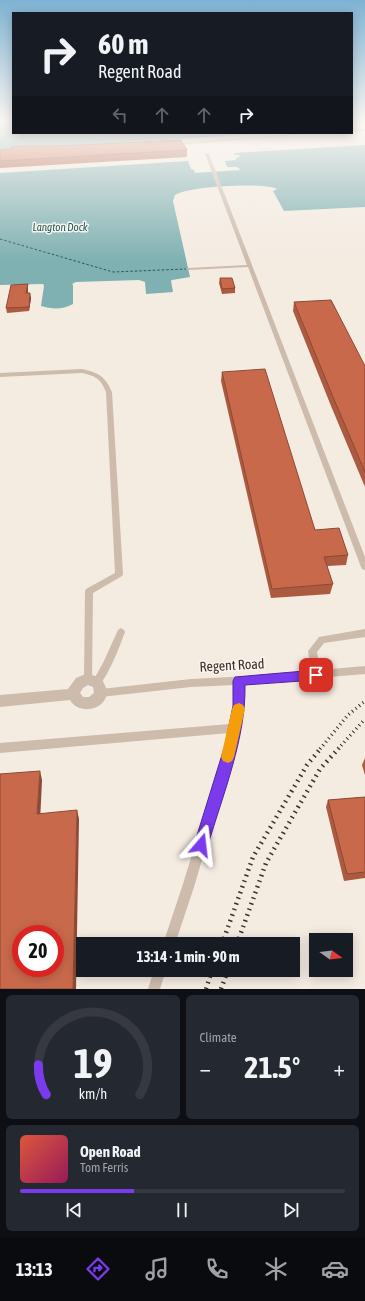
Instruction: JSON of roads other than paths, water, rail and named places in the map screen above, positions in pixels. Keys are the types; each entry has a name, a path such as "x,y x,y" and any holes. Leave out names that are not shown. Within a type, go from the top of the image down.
{"street":[{"path":"79,683 96,685 97,700 89,704 77,701 73,694 79,683"},
{"path":"0,701 73,694"}],"lane":[{"path":"212,169 365,567"},
{"path":"188,269 249,266"},
{"path":"0,375 82,371 94,374 105,380 109,392 119,574 89,591 96,685"},
{"path":"96,685 107,665 121,632"},
{"path":"316,675 312,651 322,640 365,633"},
{"name":"Regent Road","path":"96,685 239,681 365,670"},
{"path":"171,937 231,745 239,706 239,681"},
{"path":"0,748 235,728"},
{"path":"154,989 158,977"}],"water":[{"name":"Langton Dock","path":"60,169 191,169 194,170 195,173 241,170 240,169 365,169 365,207 284,211 273,191 277,189 269,187 242,185 195,189 175,195 173,201 190,277 172,280 173,292 146,294 145,282 139,280 76,282 72,284 73,304 61,308 53,308 41,306 43,284 0,285 0,173"}],"railway":[{"path":"320,749 348,715 365,701"},
{"path":"338,749 365,719"},
{"path":"224,937 253,857 307,765 321,748"},
{"path":"240,937 266,863 320,769 339,748"},
{"path":"206,989 210,977"},
{"path":"221,989 225,977"}]}
